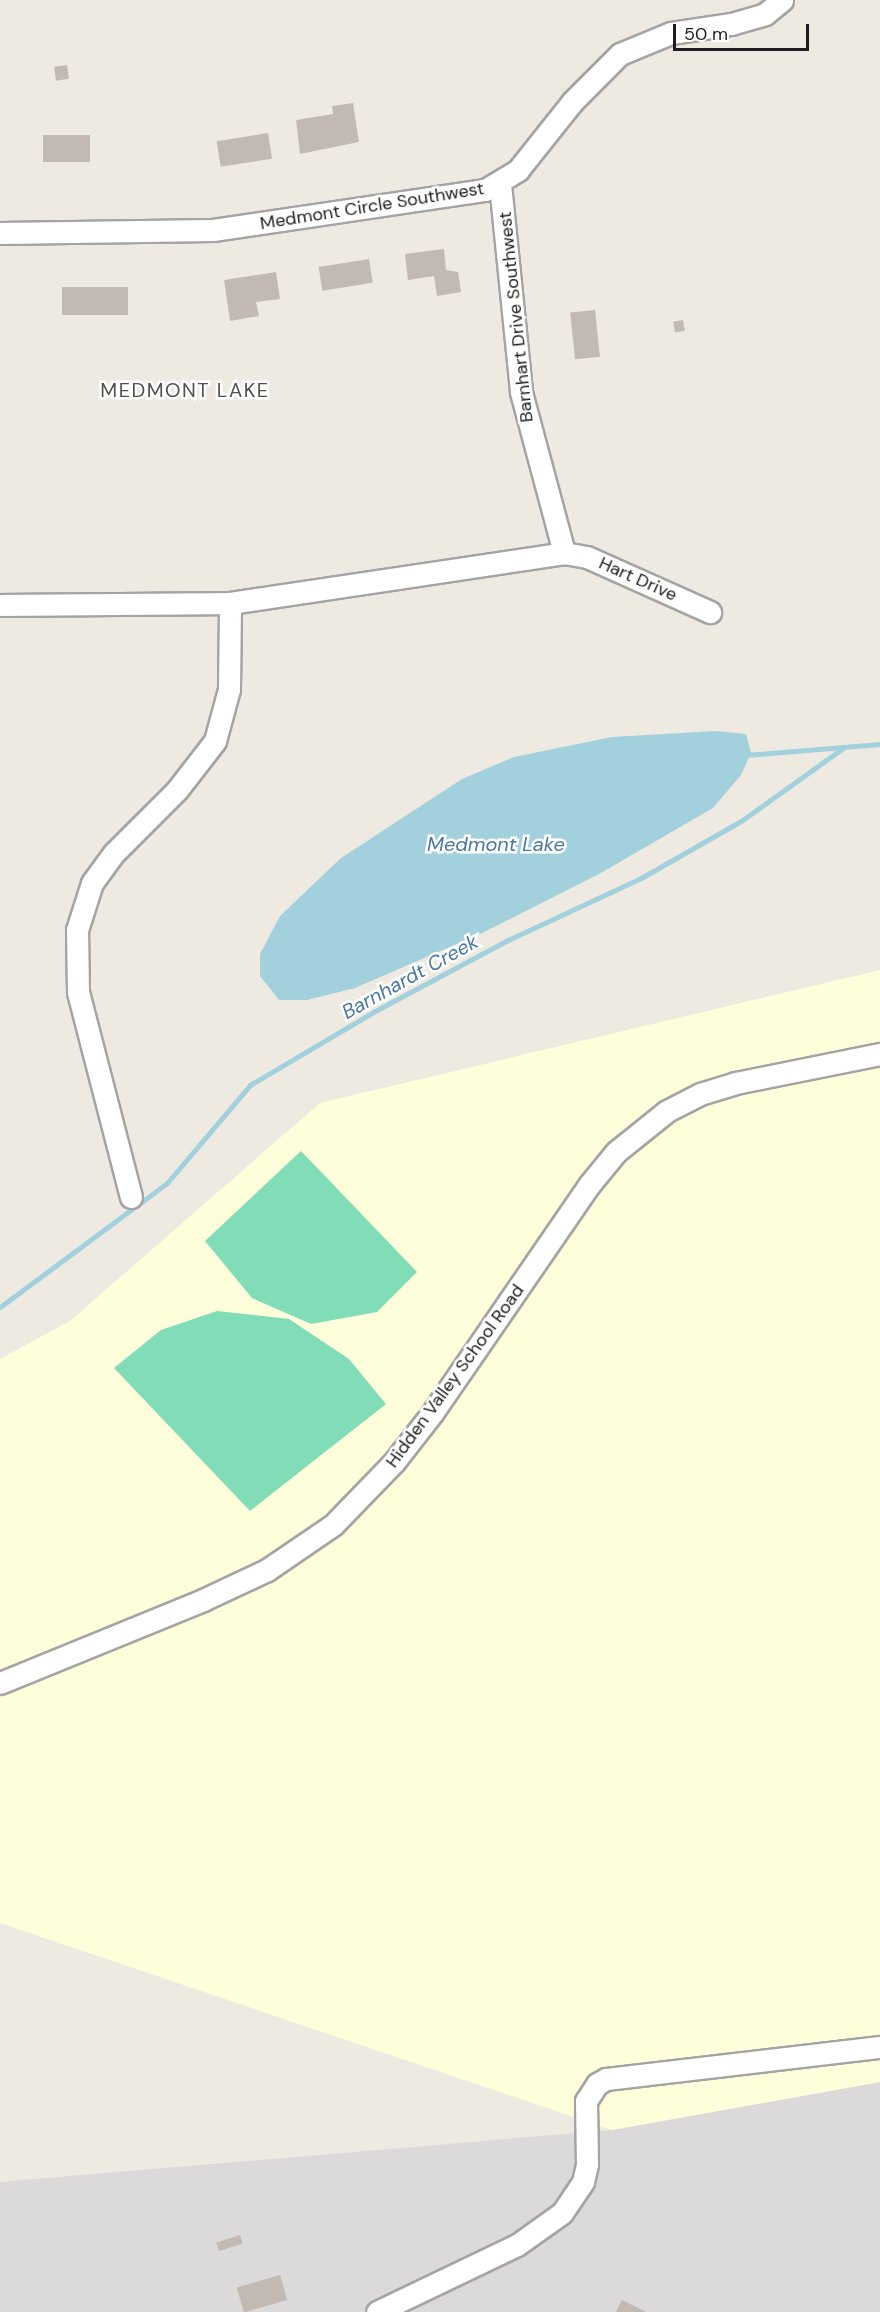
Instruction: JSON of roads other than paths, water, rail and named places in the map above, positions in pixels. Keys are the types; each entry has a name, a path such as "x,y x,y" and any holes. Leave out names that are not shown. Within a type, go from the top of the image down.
{"street":[{"name":"Medmont Circle Southwest","path":"0,233 213,230 486,190 500,184 518,170 572,102 620,54 670,33 731,24 765,14 782,0"},
{"name":"Barnhart Drive Southwest","path":"500,184 521,392 564,553"},
{"path":"0,605 230,603 564,553"},
{"name":"Hart Drive","path":"564,553 587,557 710,612"},
{"path":"131,1197 78,992 77,930 92,883 128,838 177,790 215,741 229,689 230,603"},
{"name":"Hidden Valley School Road","path":"0,1683 213,1595 267,1570 333,1525 394,1462 433,1412 589,1185 616,1152 667,1110 700,1094 736,1083 880,1054"},
{"path":"377,2312 517,2245 562,2213 583,2182 587,2164 586,2101 597,2084 880,2047"}],"water":[{"name":"Medmont Lake","path":"716,731 746,734 751,753 741,775 713,808 599,874 482,933 355,988 307,1000 279,1000 260,976 260,954 280,916 341,858 462,779 514,757 612,737"}],"waterway":[{"path":"745,755 880,744"},
{"name":"Barnhardt Creek","path":"0,1307 167,1183 250,1085 375,1011 506,941 641,878 741,821 843,748"}],"district":[{"name":"MEDMONT LAKE","path":"185,390"}]}
